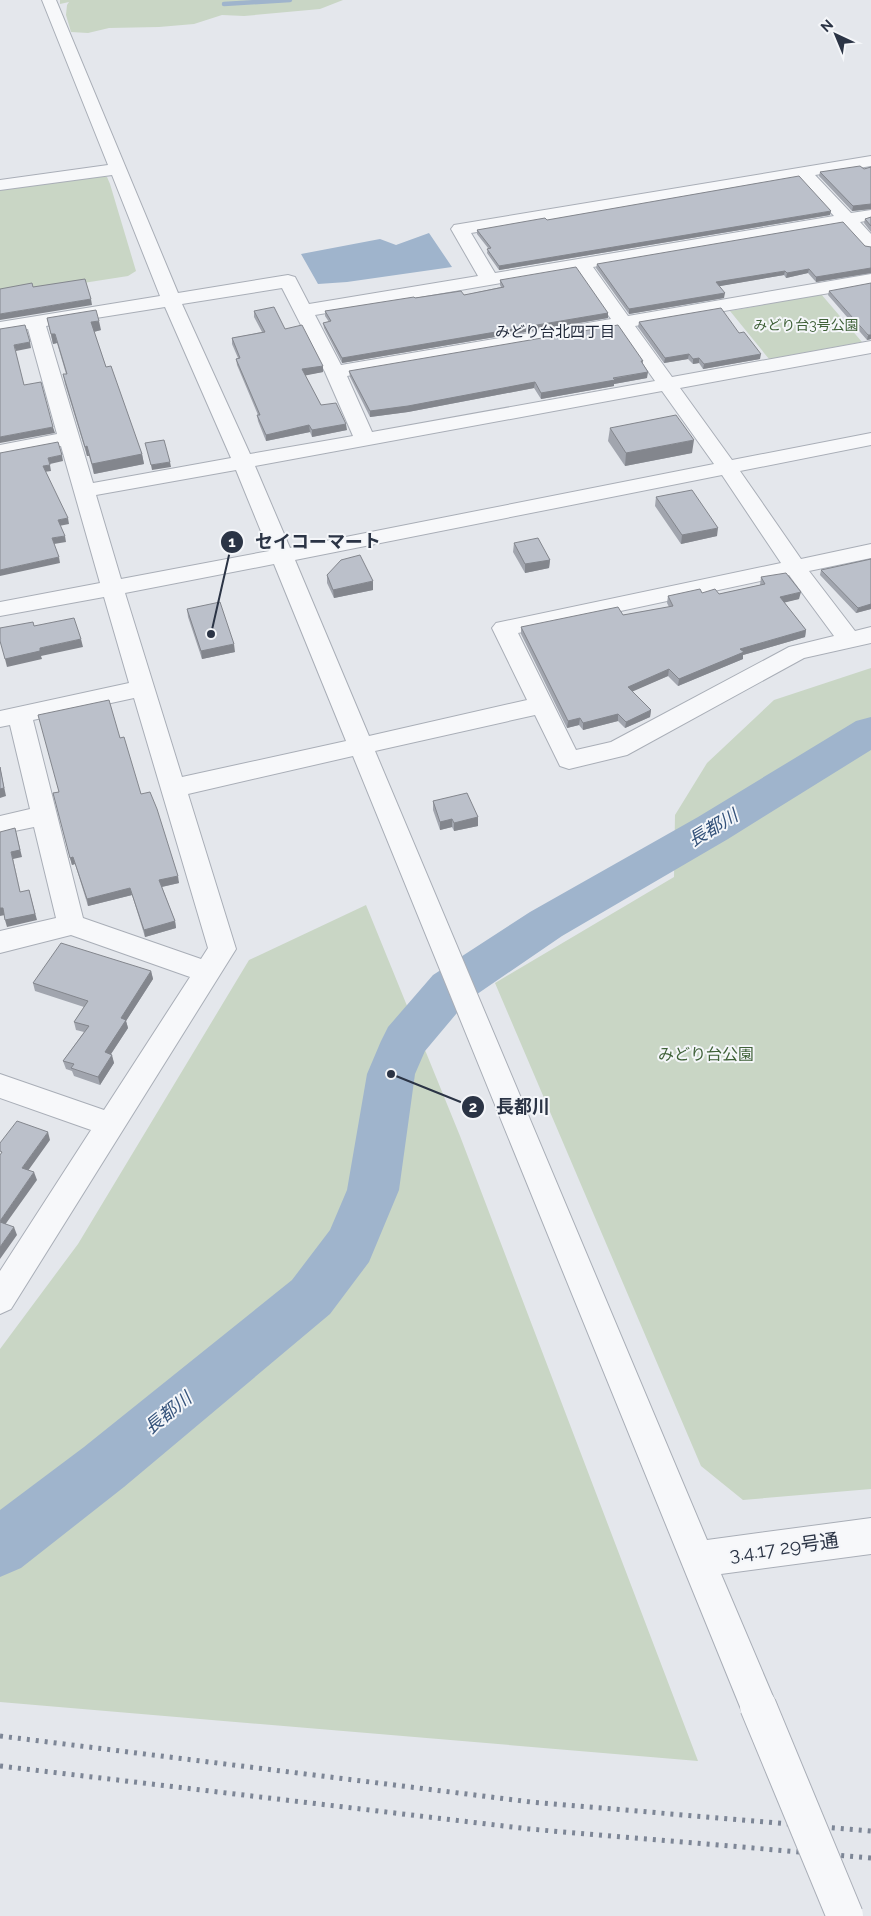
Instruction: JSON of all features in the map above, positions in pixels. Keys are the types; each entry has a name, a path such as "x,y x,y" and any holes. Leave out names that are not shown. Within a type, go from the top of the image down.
{"street":[{"path":"49,0 171,300 243,462 845,1916"},
{"path":"489,279 460,229 871,161"},
{"path":"0,184 118,169"},
{"path":"803,172 871,245"},
{"path":"303,311 871,215"},
{"path":"581,264 666,385 726,466 795,567 860,637 797,652 618,749 569,760 504,628 795,567 871,551"},
{"path":"335,372 871,280"},
{"path":"0,328 288,281 335,372 366,439"},
{"path":"0,1299 222,949 112,586 35,322"},
{"path":"84,491 871,347"},
{"path":"0,451 69,438"},
{"path":"0,609 112,586 282,556 726,466 871,439"},
{"path":"71,925 44,815 10,717 143,688"},
{"path":"174,788 542,705"},
{"path":"0,825 44,815"},
{"path":"0,942 71,925 208,972"},
{"path":"0,1086 111,1125"},
{"name":"3.4.17 29号通","path":"698,1559 871,1536"}],"green space":[{"path":"60,0 343,0 320,9 244,16 222,15 194,24 109,28 88,33 71,32 66,15 69,2 60,4"},
{"path":"102,176 107,177 110,184 136,271 128,276 0,296 0,188"},
{"name":"みどり台3号公園","path":"821,294 862,342 769,359 730,311"},
{"name":"みどり台公園","path":"871,668 871,1489 743,1500 701,1466 495,983 674,877 675,815 707,763 774,700"},
{"path":"366,905 460,1136 698,1761 0,1702 0,1349 78,1244 249,960"}],"water":[{"path":"429,233 452,267 347,282 318,284 301,254 380,239 396,245"}],"building":[{"path":"860,166 864,169 871,167 871,204 853,206 820,172"},
{"path":"799,176 831,211 499,266 487,249 491,248 477,230 545,218 547,220"},
{"path":"871,217 871,226 865,219"},
{"path":"843,222 865,246 871,247 871,268 816,277 809,269 787,273 785,271 716,282 725,293 629,309 597,264"},
{"path":"576,267 608,313 342,358 323,323 331,321 325,311 461,291 464,295 504,287 500,280"},
{"path":"85,279 91,299 0,314 0,289 32,283 33,287"},
{"path":"871,283 871,335 868,335 829,291"},
{"path":"274,307 285,329 302,325 323,366 302,369 321,405 336,403 346,424 312,430 309,425 266,435 257,415 260,415 236,359 240,358 232,338 265,332 254,311"},
{"path":"721,308 739,333 744,332 761,354 704,364 699,358 693,359 689,354 665,358 639,322"},
{"path":"96,310 99,321 91,322 106,367 111,366 142,454 92,464 63,374 67,374 55,334 51,334 47,318"},
{"path":"25,325 30,342 14,345 24,385 41,382 53,427 0,437 0,329"},
{"path":"618,325 643,361 641,361 648,372 541,393 535,382 408,406 370,411 349,371"},
{"path":"676,415 694,440 626,453 610,428"},
{"path":"164,440 170,462 151,465 145,443"},
{"path":"58,442 62,455 48,458 50,465 43,466 68,518 58,520 65,536 52,538 59,557 0,570 0,453"},
{"path":"692,490 718,528 682,535 656,497"},
{"path":"538,538 550,560 525,564 514,543"},
{"path":"360,555 373,581 333,590 327,575 341,560"},
{"path":"871,559 871,604 858,608 821,570"},
{"path":"786,573 801,592 780,597 806,630 740,649 744,652 679,679 669,669 628,687 651,710 626,722 618,714 583,723 580,718 568,721 521,627 618,607 623,615 673,606 668,596 700,589 702,593 715,589 719,594 765,584 761,577"},
{"path":"220,602 234,644 201,651 187,609"},
{"path":"74,618 81,639 40,648 40,651 5,659 0,641 0,628 33,622 34,626"},
{"path":"109,700 120,738 124,737 141,794 150,792 157,809 178,876 159,880 175,921 144,930 130,888 87,899 73,857 70,858 53,793 59,792 38,715"},
{"path":"0,767 4,788 0,789"},
{"path":"467,793 478,817 454,823 452,819 440,822 433,801"},
{"path":"15,828 20,850 11,852 20,892 29,890 35,914 5,920 3,908 0,908 0,832"},
{"path":"61,943 151,971 121,1018 126,1020 105,1052 112,1055 98,1077 71,1068 74,1064 63,1061 89,1026 74,1022 88,1001 33,983"},
{"path":"17,1121 48,1132 22,1168 34,1172 0,1221 0,1155 2,1152 0,1151 0,1143"},
{"path":"0,1222 14,1227 0,1247"}],"waterway":[{"path":"224,4 290,0"},
{"name":"長都川","path":"0,1547 104,1467 311,1297 350,1245 373,1190 391,1074 405,1041 450,988 546,924 713,828 871,731"}],"railway":[{"path":"0,1736 531,1802 871,1831"},
{"path":"0,1766 529,1829 871,1858"}],"place":[{"name":"セイコーマート","path":"211,634"},
{"name":"長都川","path":"391,1074"}],"district":[{"name":"みどり台北四丁目","path":"555,332"}]}
